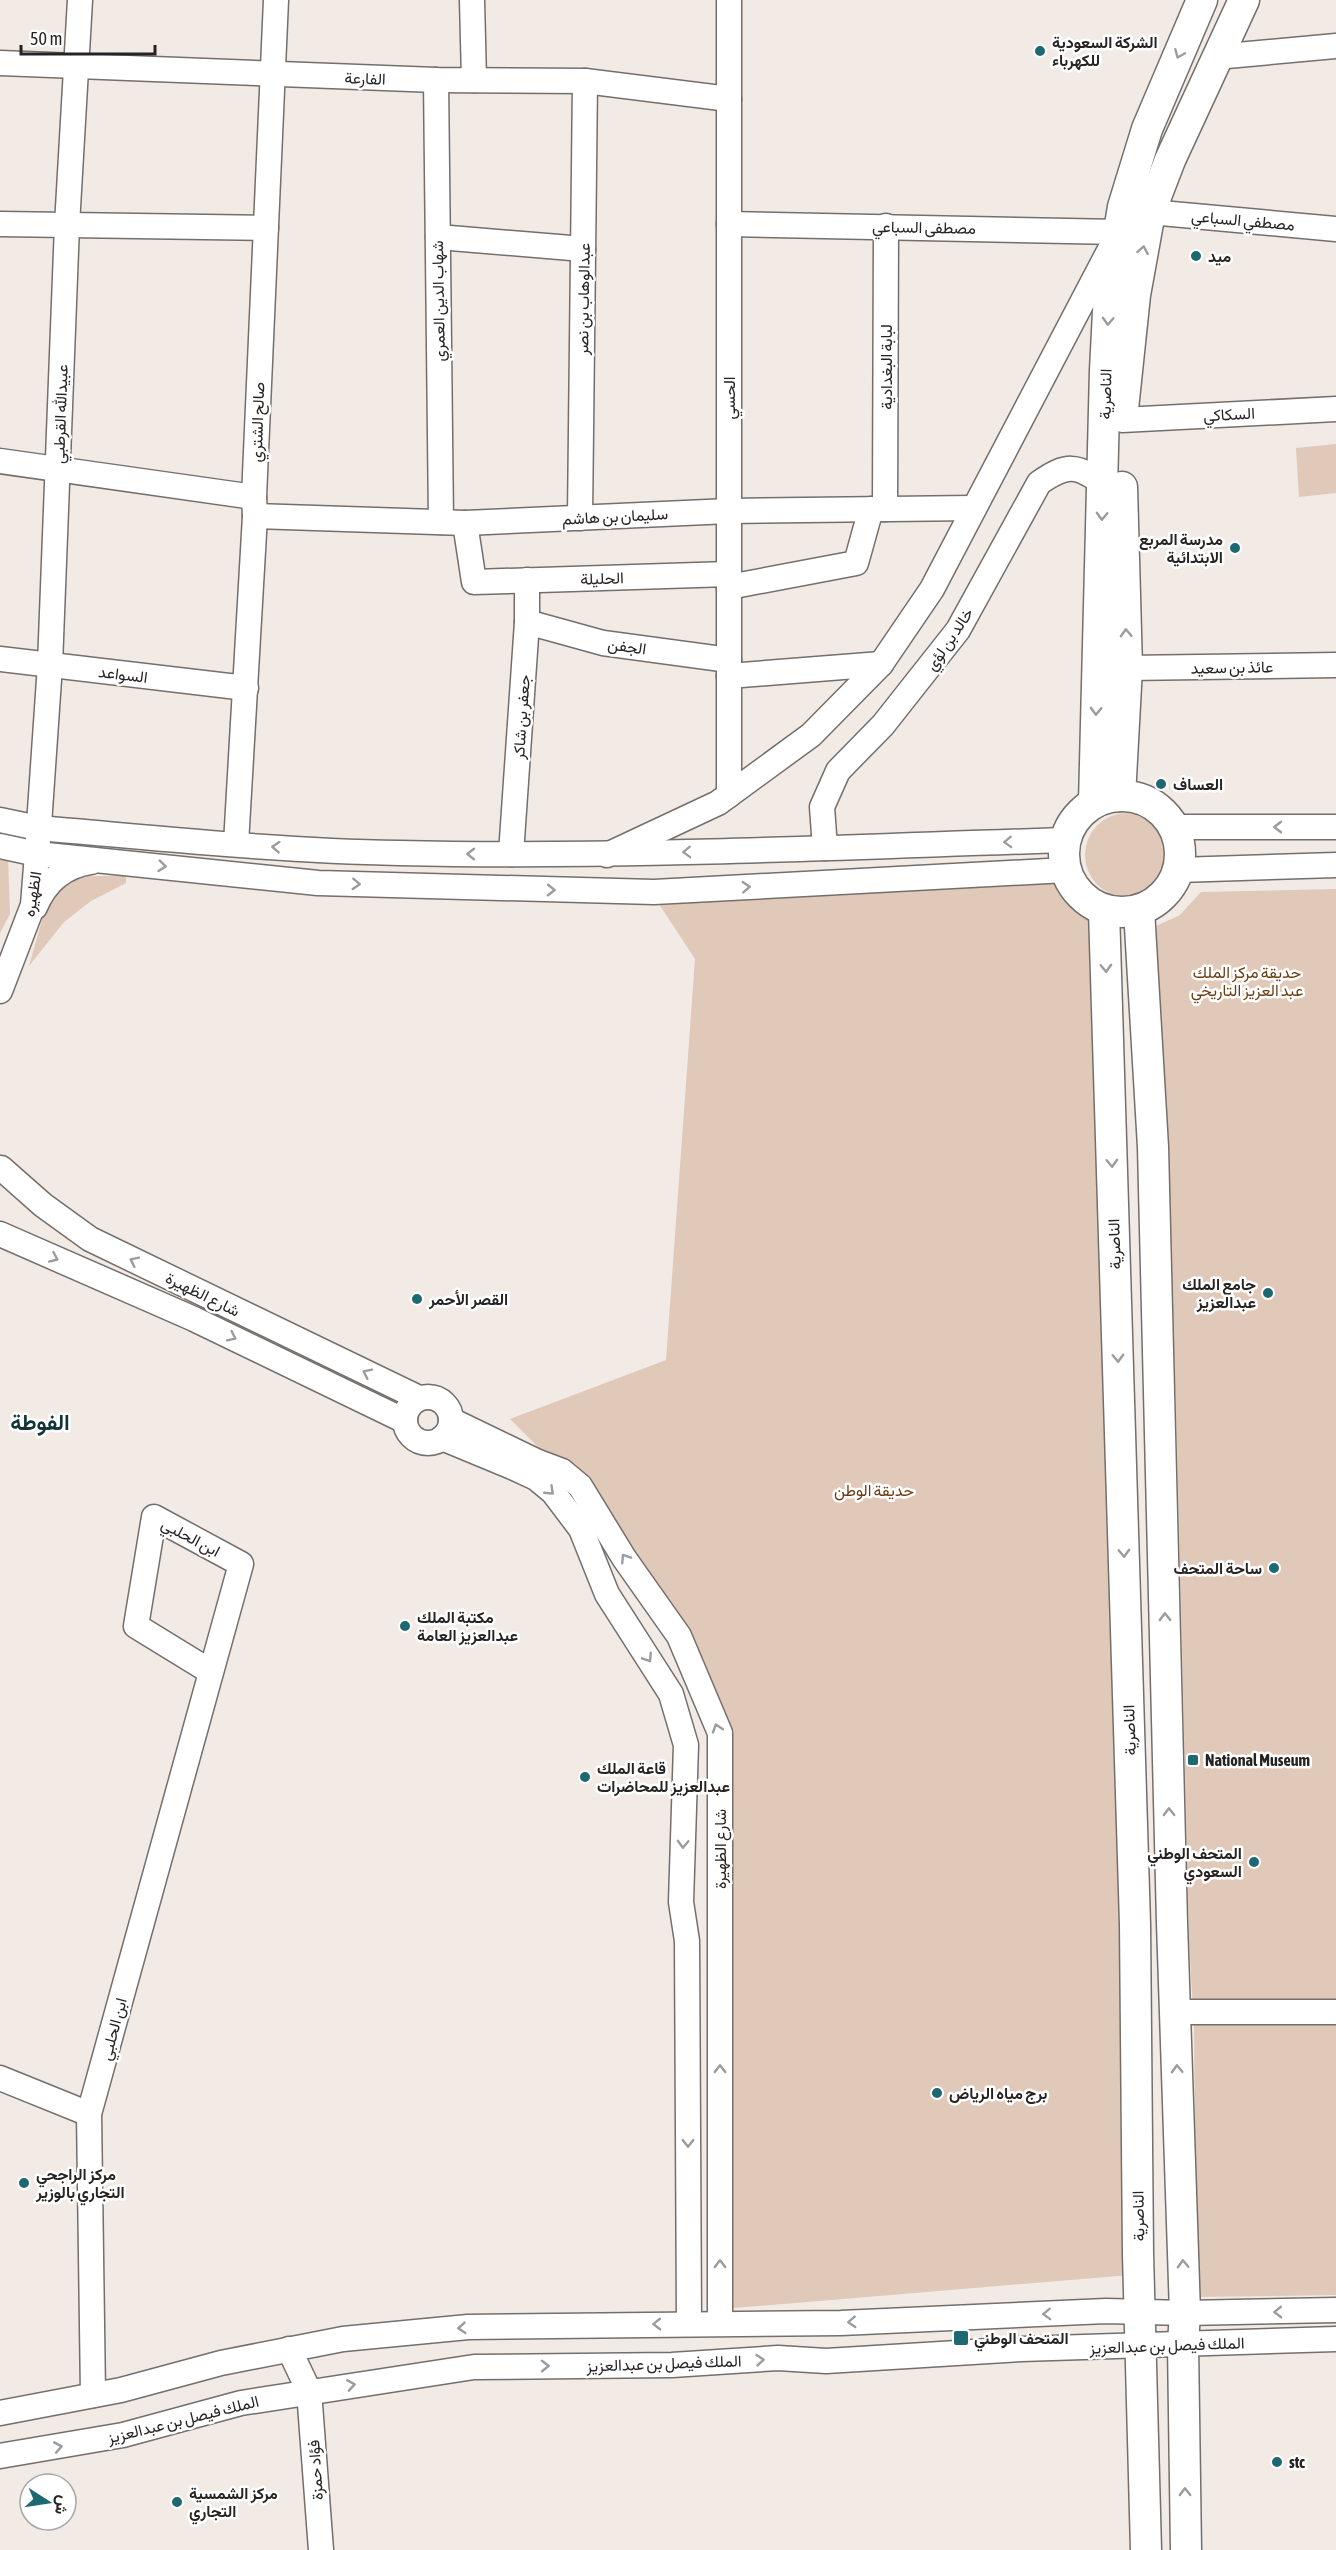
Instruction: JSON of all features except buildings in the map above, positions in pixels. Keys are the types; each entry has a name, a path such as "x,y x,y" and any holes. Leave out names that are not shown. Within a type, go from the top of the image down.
{"main road":[{"name":"الناصرية","path":"1107,800 1103,484 1109,292 1123,207 1147,129 1202,0"},
{"name":"الناصرية","path":"1107,800 1127,668 1122,420 1135,296 1150,212 1216,57 1244,0"},
{"path":"1136,797 1151,803 1164,813 1174,827 1179,840 1178,870 1168,890 1160,899 1140,910 1122,913 1104,910 1089,902 1076,890 1066,870 1064,855 1066,840 1072,825 1081,813 1107,800 1136,797"},
{"name":"الناصرية","path":"1104,910 1135,1923 1138,2254 1146,2550"},
{"path":"1140,910 1153,1148 1172,1923 1185,2313 1183,2344 1186,2550"},
{"path":"1135,1923 1139,1942 1155,1950 1165,1946 1169,1941 1172,1923"}],"street":[{"name":"عبيدالله القرطبي","path":"38,828 50,665 67,225 80,0"},
{"name":"صالح الشتري","path":"236,844 255,507 276,0"},
{"path":"472,0 474,80"},
{"name":"الحسي","path":"729,0 729,795"},
{"path":"1216,57 1336,46"},
{"name":"الفارعة","path":"0,63 436,80 585,81 729,99"},
{"name":"شهاب الدين العمري","path":"436,80 441,522"},
{"name":"عبدالوهاب بن نصر","path":"580,518 585,81"},
{"name":"مصطفي السباعي","path":"1150,212 1336,229"},
{"path":"0,224 266,228"},
{"name":"مصطفى السباعي","path":"729,224 1119,232"},
{"name":"لبابة البغدادية","path":"729,581 856,563 878,509 886,226"},
{"path":"607,855 718,803 811,735 881,664 932,589 1119,232"},
{"path":"438,237 583,249"},
{"name":"السكاكي","path":"1122,420 1336,409"},
{"name":"سليمان بن هاشم","path":"0,461 255,507 441,522 465,523 729,511 974,508"},
{"name":"خالد بن لؤي","path":"825,848 822,807 838,771 890,718 958,630 1040,483 1055,472 1072,468 1086,471 1103,484"},
{"name":"الحليلة","path":"465,523 474,582 729,581"},
{"name":"جعفر بن شاكر","path":"511,854 527,622 527,580"},
{"name":"الجفن","path":"527,622 603,643 729,668"},
{"name":"السواعد","path":"0,659 246,688"},
{"path":"729,668 881,664"},
{"path":"1336,665 1336,675"},
{"name":"عائذ بن سعيد","path":"1127,668 1336,665"},
{"path":"0,820 38,828 341,852 607,855 1066,840"},
{"path":"1174,827 1336,827"},
{"name":"الظهيره","path":"0,991 9,964 26,929 33,905 38,828"},
{"path":"0,846 37,854 318,883 654,892 1066,870"},
{"path":"26,929 39,897 60,873 74,865 89,862 121,862"},
{"path":"1178,870 1336,865"},
{"name":"شارع الظهيرة","path":"0,1167 43,1205 90,1239 419,1398 432,1396 439,1399 449,1409 446,1429 432,1443 417,1440 408,1430 405,1421 194,1318 0,1234"},
{"path":"405,1421 408,1409 419,1398"},
{"name":"شارع الظهيرة","path":"446,1429 562,1471 580,1486 624,1558 679,1636 720,1733 720,2323"},
{"name":"شارع الظهيرة","path":"446,1429 512,1467 536,1478 553,1492 581,1529 607,1594 671,1694 686,1745 681,1902 687,1941 689,2323"},
{"name":"ابن الحلبي","path":"93,2395 89,2114 241,1564 154,1517 136,1626 211,1672"},
{"path":"1175,2013 1336,2012"},
{"path":"0,2078 89,2114"},
{"name":"الملك فيصل بن عبدالعزيز","path":"0,2414 93,2395 221,2363 289,2349 343,2339 468,2327 841,2323 1106,2311 1185,2313 1336,2310"},
{"name":"الملك فيصل بن عبدالعزيز","path":"0,2456 123,2435 241,2403 474,2367 672,2365 777,2358 826,2361 1142,2344 1336,2339"},
{"path":"289,2349 309,2391"},
{"name":"فؤاد حمزة","path":"309,2391 321,2550"}],"green space":[{"path":"1336,444 1336,493 1299,497 1296,448"},
{"path":"1127,813 1143,816 1157,825 1166,839 1169,855 1166,871 1157,885 1143,894 1127,897 1111,894 1097,885 1088,871 1085,855 1088,839 1097,825 1111,816"},
{"path":"0,855 8,857 10,914 0,933"},
{"name":"حديقة الوطن","path":"1063,870 1078,893 1101,909 1130,2275 722,2309 717,1732 676,1635 577,1486 510,1419 666,1360 695,959 651,892"},
{"path":"66,876 126,876 126,883 91,901 64,922 29,966 48,898"},
{"name":"حديقة مركز الملك عبد العزيز التاريخي","path":"1336,889 1336,2295 1197,2297 1194,2030 1189,1939 1177,1443 1168,1157 1156,926 1180,915 1201,892"}],"place":[{"name":"الشركة السعودية للكهرباء","path":"1040,51"},
{"name":"ميد","path":"1196,256"},
{"name":"مدرسة المربع الابتدائية","path":"1235,548"},
{"name":"العساف","path":"1161,784"},
{"name":"جامع الملك عبدالعزيز","path":"1268,1293"},
{"name":"القصر الأحمر","path":"417,1299"},
{"name":"ساحة المتحف","path":"1274,1568"},
{"name":"مكتبة الملك عبدالعزيز العامة","path":"405,1626"},
{"name":"National Museum","path":"1193,1760"},
{"name":"قاعة الملك عبدالعزيز للمحاضرات","path":"585,1777"},
{"name":"المتحف الوطني السعودي","path":"1254,1862"},
{"name":"برج مياه الرياض","path":"937,2093"},
{"name":"مركز الراجحي التجاري بالوزير","path":"24,2183"},
{"name":"المتحف الوطني","path":"961,2338"},
{"name":"stc","path":"1277,2462"},
{"name":"مركز الشمسية التجاري","path":"177,2502"}],"district":[{"name":"الفوطة","path":"40,1422"}]}
